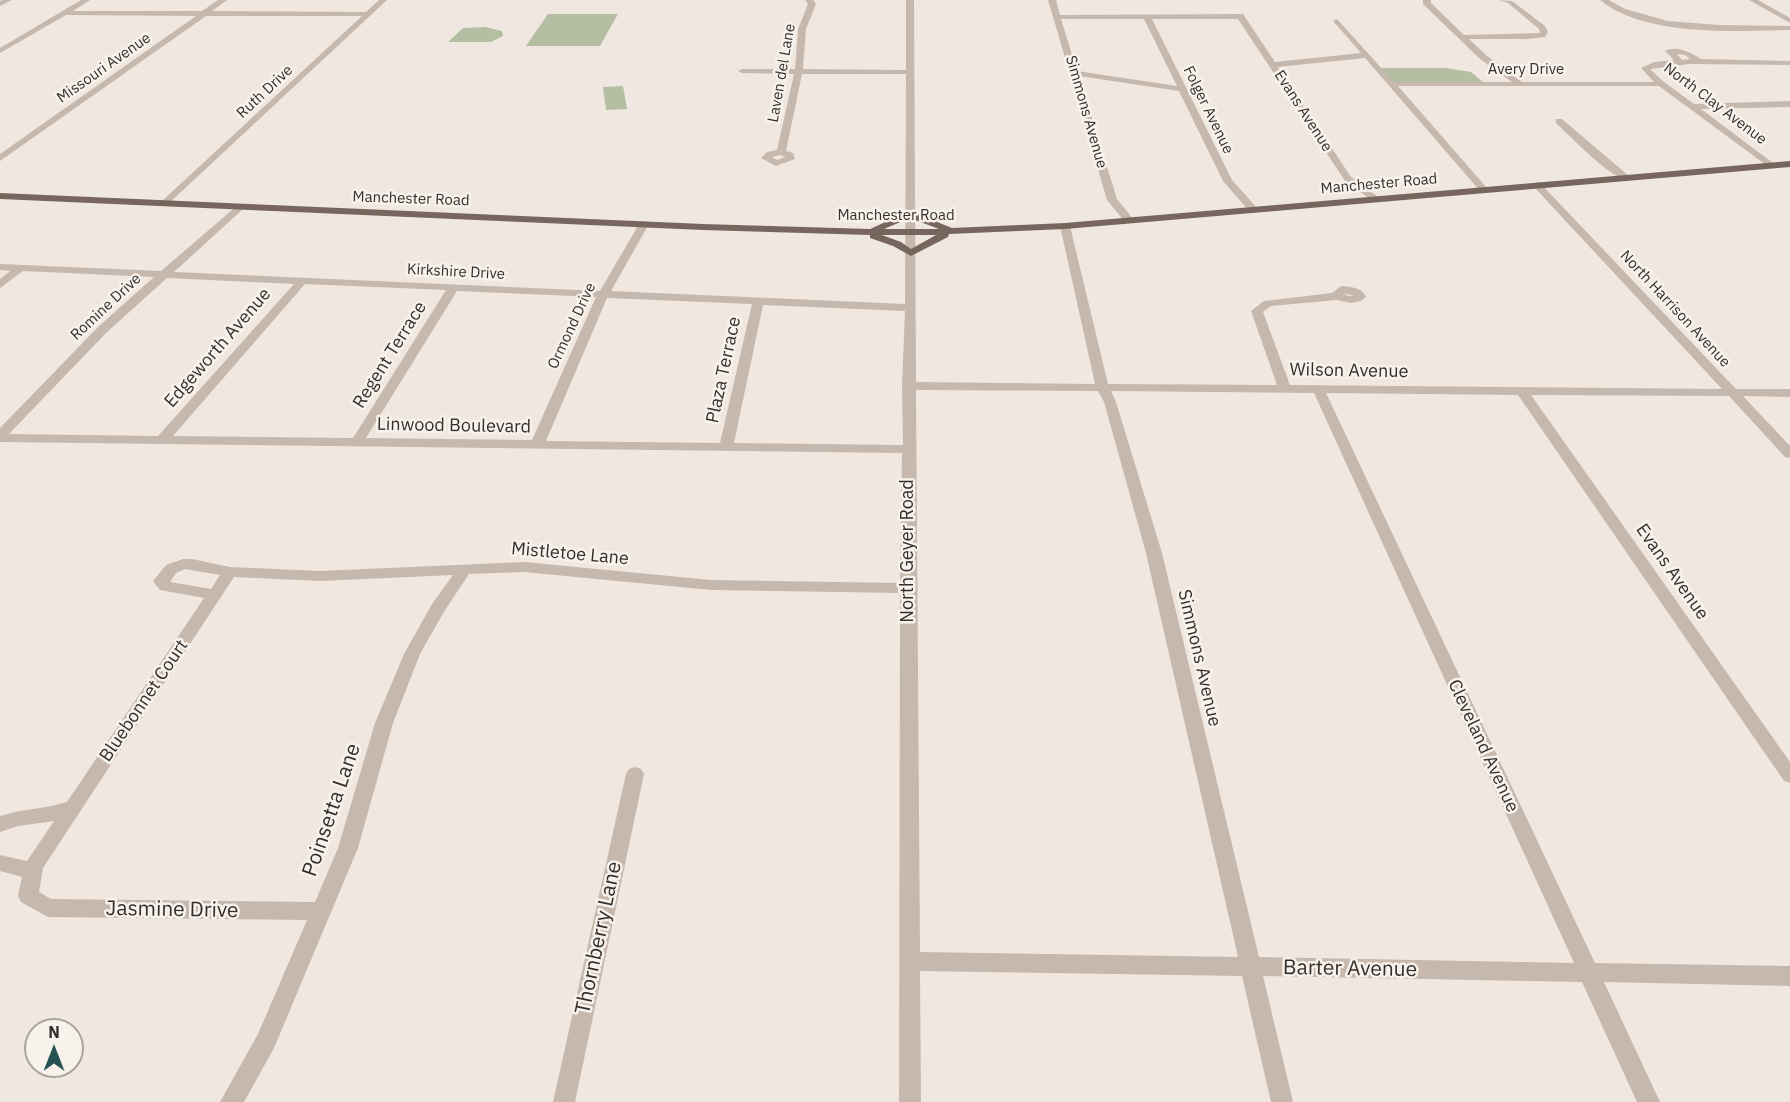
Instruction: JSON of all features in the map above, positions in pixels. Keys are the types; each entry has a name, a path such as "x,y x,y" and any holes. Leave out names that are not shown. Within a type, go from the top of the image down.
{"main road":[{"name":"Manchester Road","path":"0,196 644,224 911,232 1065,226 1789,164"},
{"path":"863,232 885,226 910,214 955,231"},
{"path":"863,232 897,244 911,253 932,240 955,231"}],"street":[{"path":"0,4 8,0"},
{"path":"0,51 86,0"},
{"name":"Missouri Avenue","path":"0,158 223,0"},
{"name":"Ruth Drive","path":"166,203 383,0"},
{"name":"Laven del Lane","path":"781,152 799,71 802,29 812,4 809,0"},
{"name":"North Geyer Road","path":"910,0 911,253 908,386 910,1102"},
{"name":"Simmons Avenue","path":"1052,0 1112,200 1128,220"},
{"path":"1427,0 1427,4 1483,57 1518,83"},
{"path":"1462,37 1542,35 1544,32 1542,28 1510,2 1503,0"},
{"path":"1604,0 1623,12 1644,18 1717,27 1790,28"},
{"path":"1753,0 1790,21"},
{"path":"64,14 206,12 368,14"},
{"path":"1057,17 1148,17"},
{"name":"Evans Avenue","path":"1148,17 1240,17 1348,179 1374,199"},
{"name":"Folger Avenue","path":"1148,17 1228,181 1253,209"},
{"path":"1337,21 1484,190"},
{"path":"1700,63 1687,53 1669,51 1680,62 1700,63 1790,63"},
{"path":"1273,65 1366,55"},
{"name":"North Clay Avenue","path":"1680,62 1649,64 1645,68 1661,84 1770,165"},
{"path":"742,71 911,72"},
{"path":"1075,74 1182,89"},
{"name":"Avery Drive","path":"1390,84 1661,84"},
{"path":"1693,107 1790,104"},
{"path":"1559,121 1613,170 1626,178"},
{"name":"North Harrison Avenue","path":"1537,185 1790,454"},
{"name":"Romine Drive","path":"0,437 102,330 239,207"},
{"name":"Ormond Drive","path":"537,445 601,299 644,224"},
{"name":"Simmons Avenue","path":"1065,226 1102,387 1110,402 1154,553 1282,1102"},
{"name":"Kirkshire Drive","path":"0,267 910,308"},
{"path":"0,285 20,268"},
{"name":"Edgeworth Avenue","path":"162,440 302,281"},
{"name":"Regent Terrace","path":"357,442 454,287"},
{"path":"1285,389 1257,311 1268,303 1338,296"},
{"name":"Plaza Terrace","path":"726,447 758,302"},
{"name":"Wilson Avenue","path":"908,386 1790,393"},
{"name":"Cleveland Avenue","path":"1318,389 1649,1102"},
{"name":"Evans Avenue","path":"1522,391 1790,776"},
{"name":"Linwood Boulevard","path":"0,437 908,449"},
{"path":"215,595 165,586 160,581 171,568 183,564 230,572"},
{"name":"Mistletoe Lane","path":"230,572 320,576 524,567 711,585 908,588"},
{"name":"Poinsetta Lane","path":"231,1102 266,1041 348,848 384,723 412,654 438,608 465,568"},
{"name":"Bluebonnet Court","path":"28,896 34,866 230,572"},
{"name":"Thornberry Lane","path":"564,1102 635,774"},
{"path":"0,824 18,818 46,816 74,807"},
{"path":"0,863 33,871"},
{"name":"Jasmine Drive","path":"28,896 48,908 320,911"},
{"name":"Barter Avenue","path":"911,961 1790,976"}],"green space":[{"path":"548,14 618,14 600,46 526,46"},
{"path":"485,27 502,31 503,36 491,42 448,42 463,28"},
{"path":"1380,68 1446,68 1471,72 1483,82 1392,82"},
{"path":"623,86 627,109 606,110 603,87"}]}
